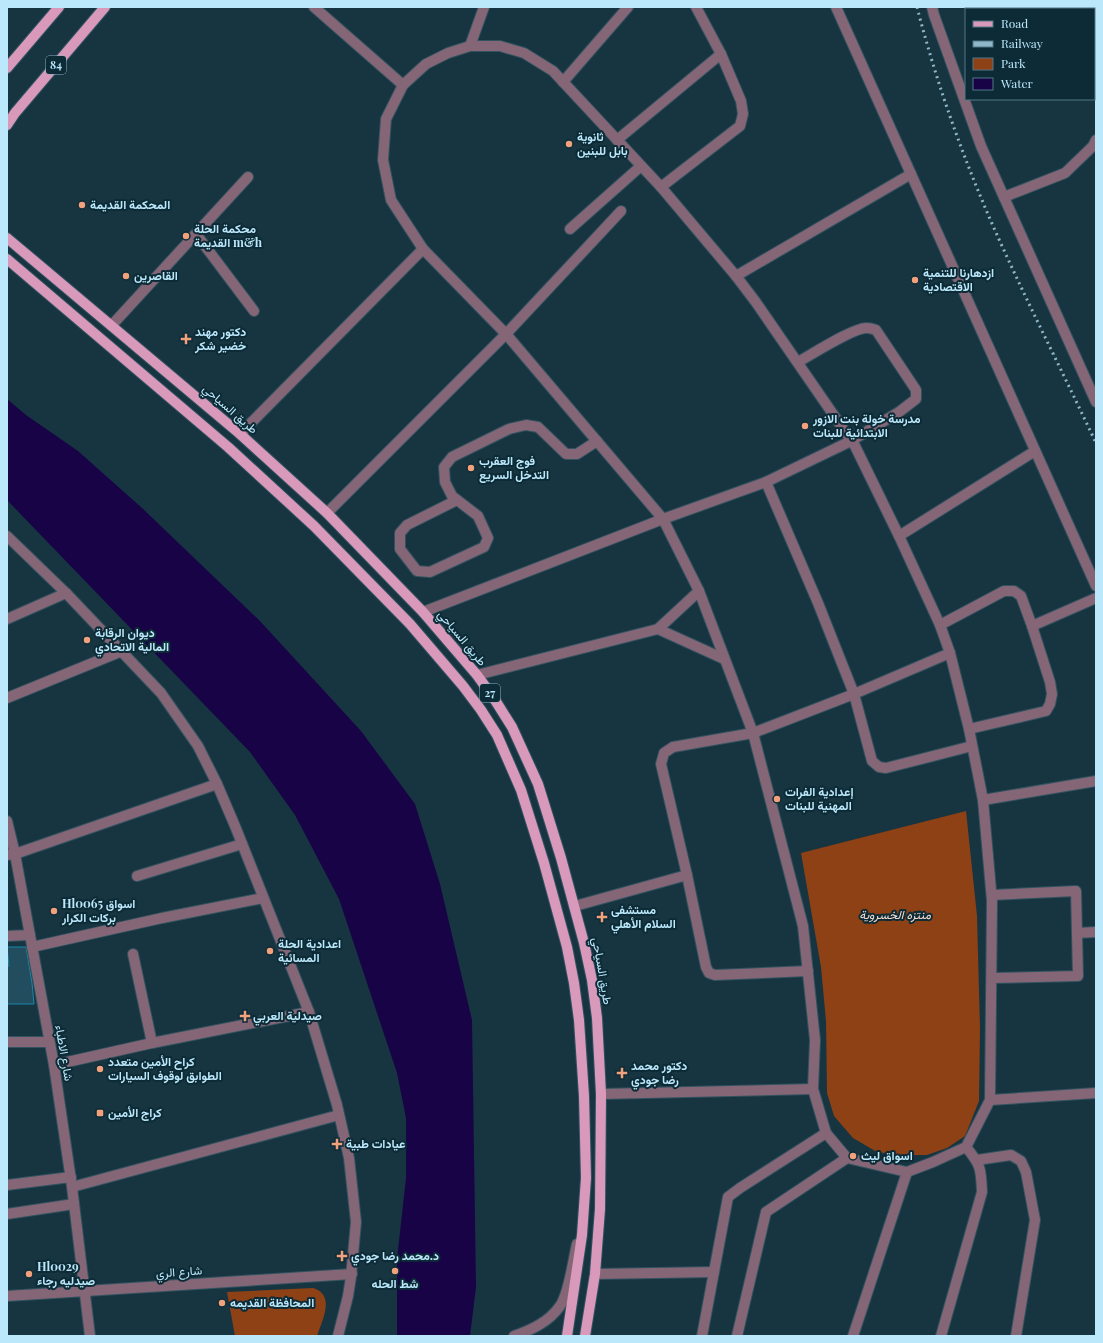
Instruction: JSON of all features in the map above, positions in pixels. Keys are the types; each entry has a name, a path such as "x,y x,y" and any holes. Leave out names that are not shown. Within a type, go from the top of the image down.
{"main road":[{"path":"7,68 59,7"},
{"name":"84","path":"7,125 15,113 105,7"},
{"name":"طريق السياحي","path":"7,238 240,434 327,513 423,612 495,700 519,740 538,784 575,906 592,980 597,1018 601,1094 600,1209 595,1274 585,1336"},
{"name":"27","path":"7,259 228,447 314,526 410,624 458,680 481,710 503,747 522,790 558,910 574,983 579,1020 584,1096 586,1178 585,1207 575,1291 567,1336"},
{"path":"278,493 285,492 291,486 292,481"},
{"path":"333,546 336,538 346,533"},
{"path":"503,747 511,748 518,744 519,740"},
{"path":"513,770 518,763 529,763"}],"street":[{"path":"314,7 403,85"},
{"path":"470,46 484,7"},
{"path":"563,82 628,7"},
{"path":"661,187 740,126 743,114 740,101 721,54 696,7"},
{"path":"836,7 1096,586"},
{"path":"932,7 981,146 1068,342 1091,377 1096,402"},
{"path":"470,46 500,46 524,53 552,71 661,187 736,276 798,362 851,441 899,536 940,625 950,653 984,800 992,895 990,1100 966,1147 906,1172 847,1158 826,1133 814,1089 815,1040 803,926 753,733 699,591 663,519 506,334 423,249 390,200 383,160 386,118 403,85 426,64 448,52 470,46"},
{"path":"617,140 721,54"},
{"path":"1004,197 1065,173 1093,146 1096,140"},
{"path":"570,229 641,166"},
{"path":"736,276 910,174"},
{"path":"112,325 248,177"},
{"path":"327,513 506,334 621,210"},
{"path":"196,234 254,311"},
{"path":"240,434 423,249"},
{"path":"423,612 663,519 766,482 851,441 900,412 916,399 916,390 876,330 867,328 856,330 798,362"},
{"path":"457,500 407,525 400,533 400,549 417,571 430,572 484,547 488,538 478,516 452,496 445,482 444,467 452,457 509,429 526,425 538,427 566,454 577,454 597,441"},
{"path":"899,536 1035,451"},
{"path":"766,482 818,603 854,694 872,761 880,767 886,768 972,746"},
{"path":"7,536 66,592 161,693 198,746 217,784 242,844 309,1012 339,1115 349,1158 356,1222 352,1274 338,1336"},
{"path":"476,675 658,629 699,591"},
{"path":"940,625 1004,591 1014,591 1021,596 1050,682 1052,694 1050,704 1046,711 969,730"},
{"path":"7,619 66,592"},
{"path":"1032,626 1096,598"},
{"path":"658,629 724,659"},
{"path":"7,698 122,651"},
{"path":"808,971 716,975 710,973 706,968 687,875 660,764 664,753 673,747 753,733 854,694 950,653"},
{"path":"984,800 1096,781"},
{"path":"11,855 217,784"},
{"name":"شارع الاطباء","path":"7,821 11,855 30,935 54,1065 72,1182 90,1336"},
{"path":"137,876 242,844"},
{"path":"575,906 687,875"},
{"path":"992,895 1076,891 1078,976 992,978"},
{"path":"32,947 162,918 263,898"},
{"path":"1077,933 1096,932"},
{"path":"7,936 30,935"},
{"path":"133,954 152,1043"},
{"path":"54,1065 152,1043 309,1012"},
{"path":"7,1042 49,1042"},
{"path":"601,1094 814,1089"},
{"path":"990,1100 1096,1093"},
{"path":"7,1184 72,1182 339,1115"},
{"path":"702,1336 728,1197 826,1133"},
{"path":"941,1336 982,1192 981,1171 977,1160 966,1147"},
{"path":"977,1160 1010,1155 1021,1161 1026,1172 1035,1220 1016,1336"},
{"path":"737,1336 766,1212 847,1158"},
{"path":"853,1336 906,1172"},
{"path":"7,1214 74,1204"},
{"path":"514,1336 549,1318 561,1305 566,1291 585,1207"},
{"path":"595,1274 714,1272"},
{"name":"شارع الري","path":"7,1296 352,1274"}],"green space":[{"name":"منتزه الخسروية","path":"966,811 977,916 980,1029 979,1101 965,1136 947,1148 927,1155 900,1155 877,1152 853,1138 834,1116 827,1093 826,1021 821,967 801,853"},
{"path":"313,1288 320,1291 326,1302 326,1309 317,1336 235,1336 227,1292"}],"water":[{"path":"7,399 26,415 78,451 142,508 259,620 361,731 415,804 440,884 472,1020 476,1287 470,1336 397,1336 397,1259 406,1178 406,1118 397,1073 339,899 295,815 250,752 7,500"}],"building":[{"path":"7,947 26,947 34,1004 7,1004 7,966 9,966"}],"railway":[{"path":"917,7 934,68 954,128 977,188 1013,271 1096,443"}],"place":[{"name":"ثانوية بابل للبنين","path":"569,144"},
{"name":"المحكمة القديمة","path":"82,205"},
{"name":"محكمة الحلة القديمة m&h","path":"186,236"},
{"name":"القاصرين","path":"126,276"},
{"name":"ازدهارنا للتنمية الاقتصادية","path":"915,280"},
{"name":"دكتور مهند خضير شكر","path":"186,339"},
{"name":"مدرسة خولة بنت الازور الابتدائية للبنات","path":"805,426"},
{"name":"فوج العقرب التدخل السريع","path":"471,468"},
{"name":"ديوان الرقابة المالية الاتحادي","path":"87,640"},
{"name":"إعدادية الفرات المهنية للبنات","path":"777,799"},
{"name":"Hl0065 اسواق بركات الكرار","path":"54,911"},
{"name":"مستشفى السلام الأهلي","path":"602,917"},
{"name":"اعدادية الحلة المسائية","path":"270,951"},
{"name":"صيدلية العربي","path":"245,1016"},
{"name":"كراح الأمين متعدد الطوابق لوقوف السيارات","path":"100,1069"},
{"name":"دكتور محمد رضا جودي","path":"622,1073"},
{"name":"كراج الأمين","path":"100,1113"},
{"name":"عيادات طبية","path":"337,1144"},
{"name":"اسواق ليث","path":"853,1156"},
{"name":"د.محمد رضا جودي","path":"342,1256"},
{"name":"شط الحله","path":"395,1271"},
{"name":"Hl0029 صيدليه رجاء","path":"29,1274"},
{"name":"المحافظة القديمه","path":"222,1303"}]}
